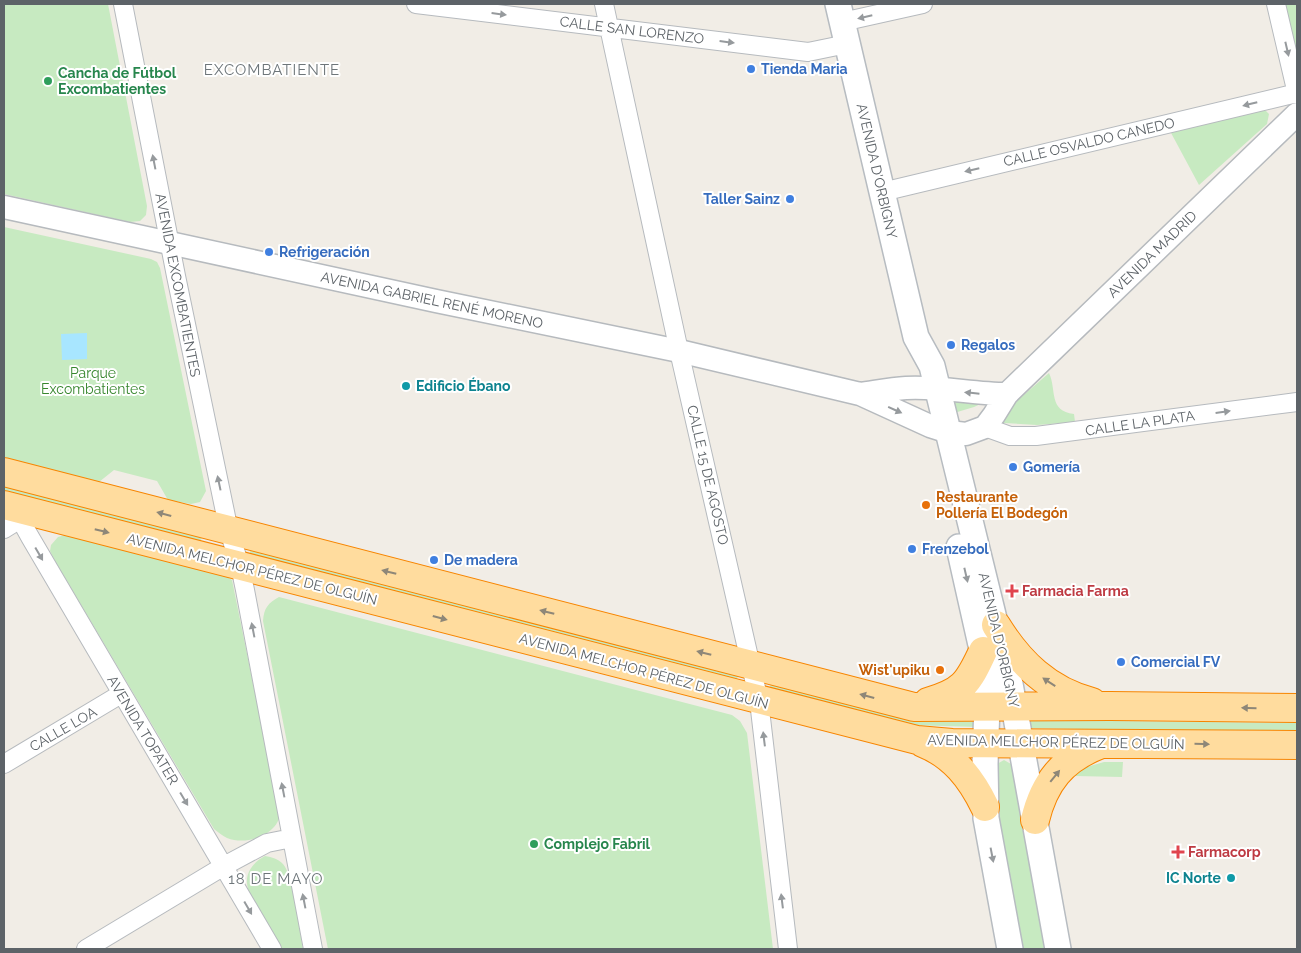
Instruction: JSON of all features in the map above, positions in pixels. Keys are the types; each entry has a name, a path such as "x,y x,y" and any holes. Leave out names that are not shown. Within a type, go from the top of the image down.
{"highway":[{"path":"4,472 914,707 1110,706 1297,708"},
{"name":"AVENIDA MELCHOR PÉREZ DE OLGUÍN","path":"12,516 240,566 759,701 917,740 938,743 986,744 1297,745"},
{"path":"996,625 1007,642 1033,671 1058,688 1075,696 1110,706"},
{"path":"914,707 942,698 963,686 975,669 983,652"},
{"path":"917,740 941,752 961,768 985,807"},
{"path":"1035,820 1041,799 1054,776 1074,757 1101,744"}],"main road":[{"name":"AVENIDA D'ORBIGNY","path":"843,23 916,338 932,366 929,388 939,429 996,625 1002,707 986,744 985,807 1010,949"},
{"name":"AVENIDA D'ORBIGNY","path":"939,429 989,684 1021,743 1058,949"}],"street":[{"name":"AVENIDA EXCOMBATIENTES","path":"123,4 228,531 240,566"},
{"name":"CALLE SAN LORENZO","path":"416,4 808,52 843,23 923,4"},
{"name":"CALLE 15 DE AGOSTO","path":"604,4 759,701 788,949"},
{"path":"1276,4 1297,93"},
{"name":"CALLE OSVALDO CANEDO","path":"882,192 1297,93"},
{"name":"AVENIDA MADRID","path":"985,427 1007,394 1297,114"},
{"name":"AVENIDA GABRIEL RENÉ MORENO","path":"4,207 436,301 680,351 860,394 939,429"},
{"name":"AVENIDA GABRIEL RENÉ MORENO","path":"860,394 905,388 929,388"},
{"path":"929,388 984,394 1007,394"},
{"name":"CALLE LA PLATA","path":"985,427 1010,436 1036,436 1297,402"},
{"path":"939,429 966,434 985,427"},
{"name":"AVENIDA TOPATER","path":"12,516 121,694 272,949"},
{"path":"240,566 313,949"},
{"name":"CALLE LOA","path":"4,764 121,694"},
{"path":"86,949 224,866 267,843 292,838"}],"green space":[{"path":"4,4 108,4 147,206 146,215 140,221 130,222 4,194"},
{"path":"1282,4 1297,4 1297,67"},
{"path":"1260,110 1266,111 1269,114 1267,124 1199,185 1170,131"},
{"name":"Parque Excombatientes","path":"4,227 151,259 157,262 160,268 206,491 200,502 191,504 168,500 157,481 114,470 99,482 4,457"},
{"path":"1049,373 1057,404 1060,409 1074,414 1075,422 1037,425 1004,423 1000,421 1003,413"},
{"path":"987,401 954,413 951,402"},
{"path":"4,485 202,537 200,543 4,492"},
{"path":"65,535 223,574 232,580 280,816 276,824 264,835 240,841 227,838 214,829 55,561 50,551 51,545 58,537"},
{"path":"251,549 738,676 736,682 249,555"},
{"name":"Complejo Fabril","path":"279,597 732,715 740,721 747,733 773,949 328,949 263,621 267,606"},
{"path":"771,684 977,720 977,727 909,725 769,690"},
{"path":"1026,720 1297,723 1297,733 1027,728"},
{"path":"1004,760 1011,764 1014,776 1049,949 1022,949 998,818 997,764"},
{"path":"1104,762 1123,762 1122,777 1075,776 1083,768"},
{"path":"265,856 279,861 287,870 293,891 303,949 280,949 251,898 247,883 248,874 255,864"}],"water":[{"path":"87,333 87,359 62,360 61,334"}],"place":[{"name":"Tienda Maria","path":"751,69"},
{"name":"Cancha de Fútbol Excombatientes","path":"48,81"},
{"name":"Taller Sainz","path":"790,199"},
{"name":"Refrigeración","path":"269,252"},
{"name":"Regalos","path":"951,345"},
{"name":"Edificio Ébano","path":"406,386"},
{"name":"Gomería","path":"1013,467"},
{"name":"Restaurante Pollería El Bodegón","path":"926,505"},
{"name":"Frenzebol","path":"912,549"},
{"name":"De madera","path":"434,560"},
{"name":"Farmacia Farma","path":"1012,591"},
{"name":"Comercial FV","path":"1121,662"},
{"name":"Wist'upiku","path":"940,670"},
{"name":"Complejo Fabril","path":"534,844"},
{"name":"Farmacorp","path":"1178,852"},
{"name":"IC Norte","path":"1231,878"}],"district":[{"name":"EXCOMBATIENTE","path":"272,70"},
{"name":"18 DE MAYO","path":"276,879"}]}
